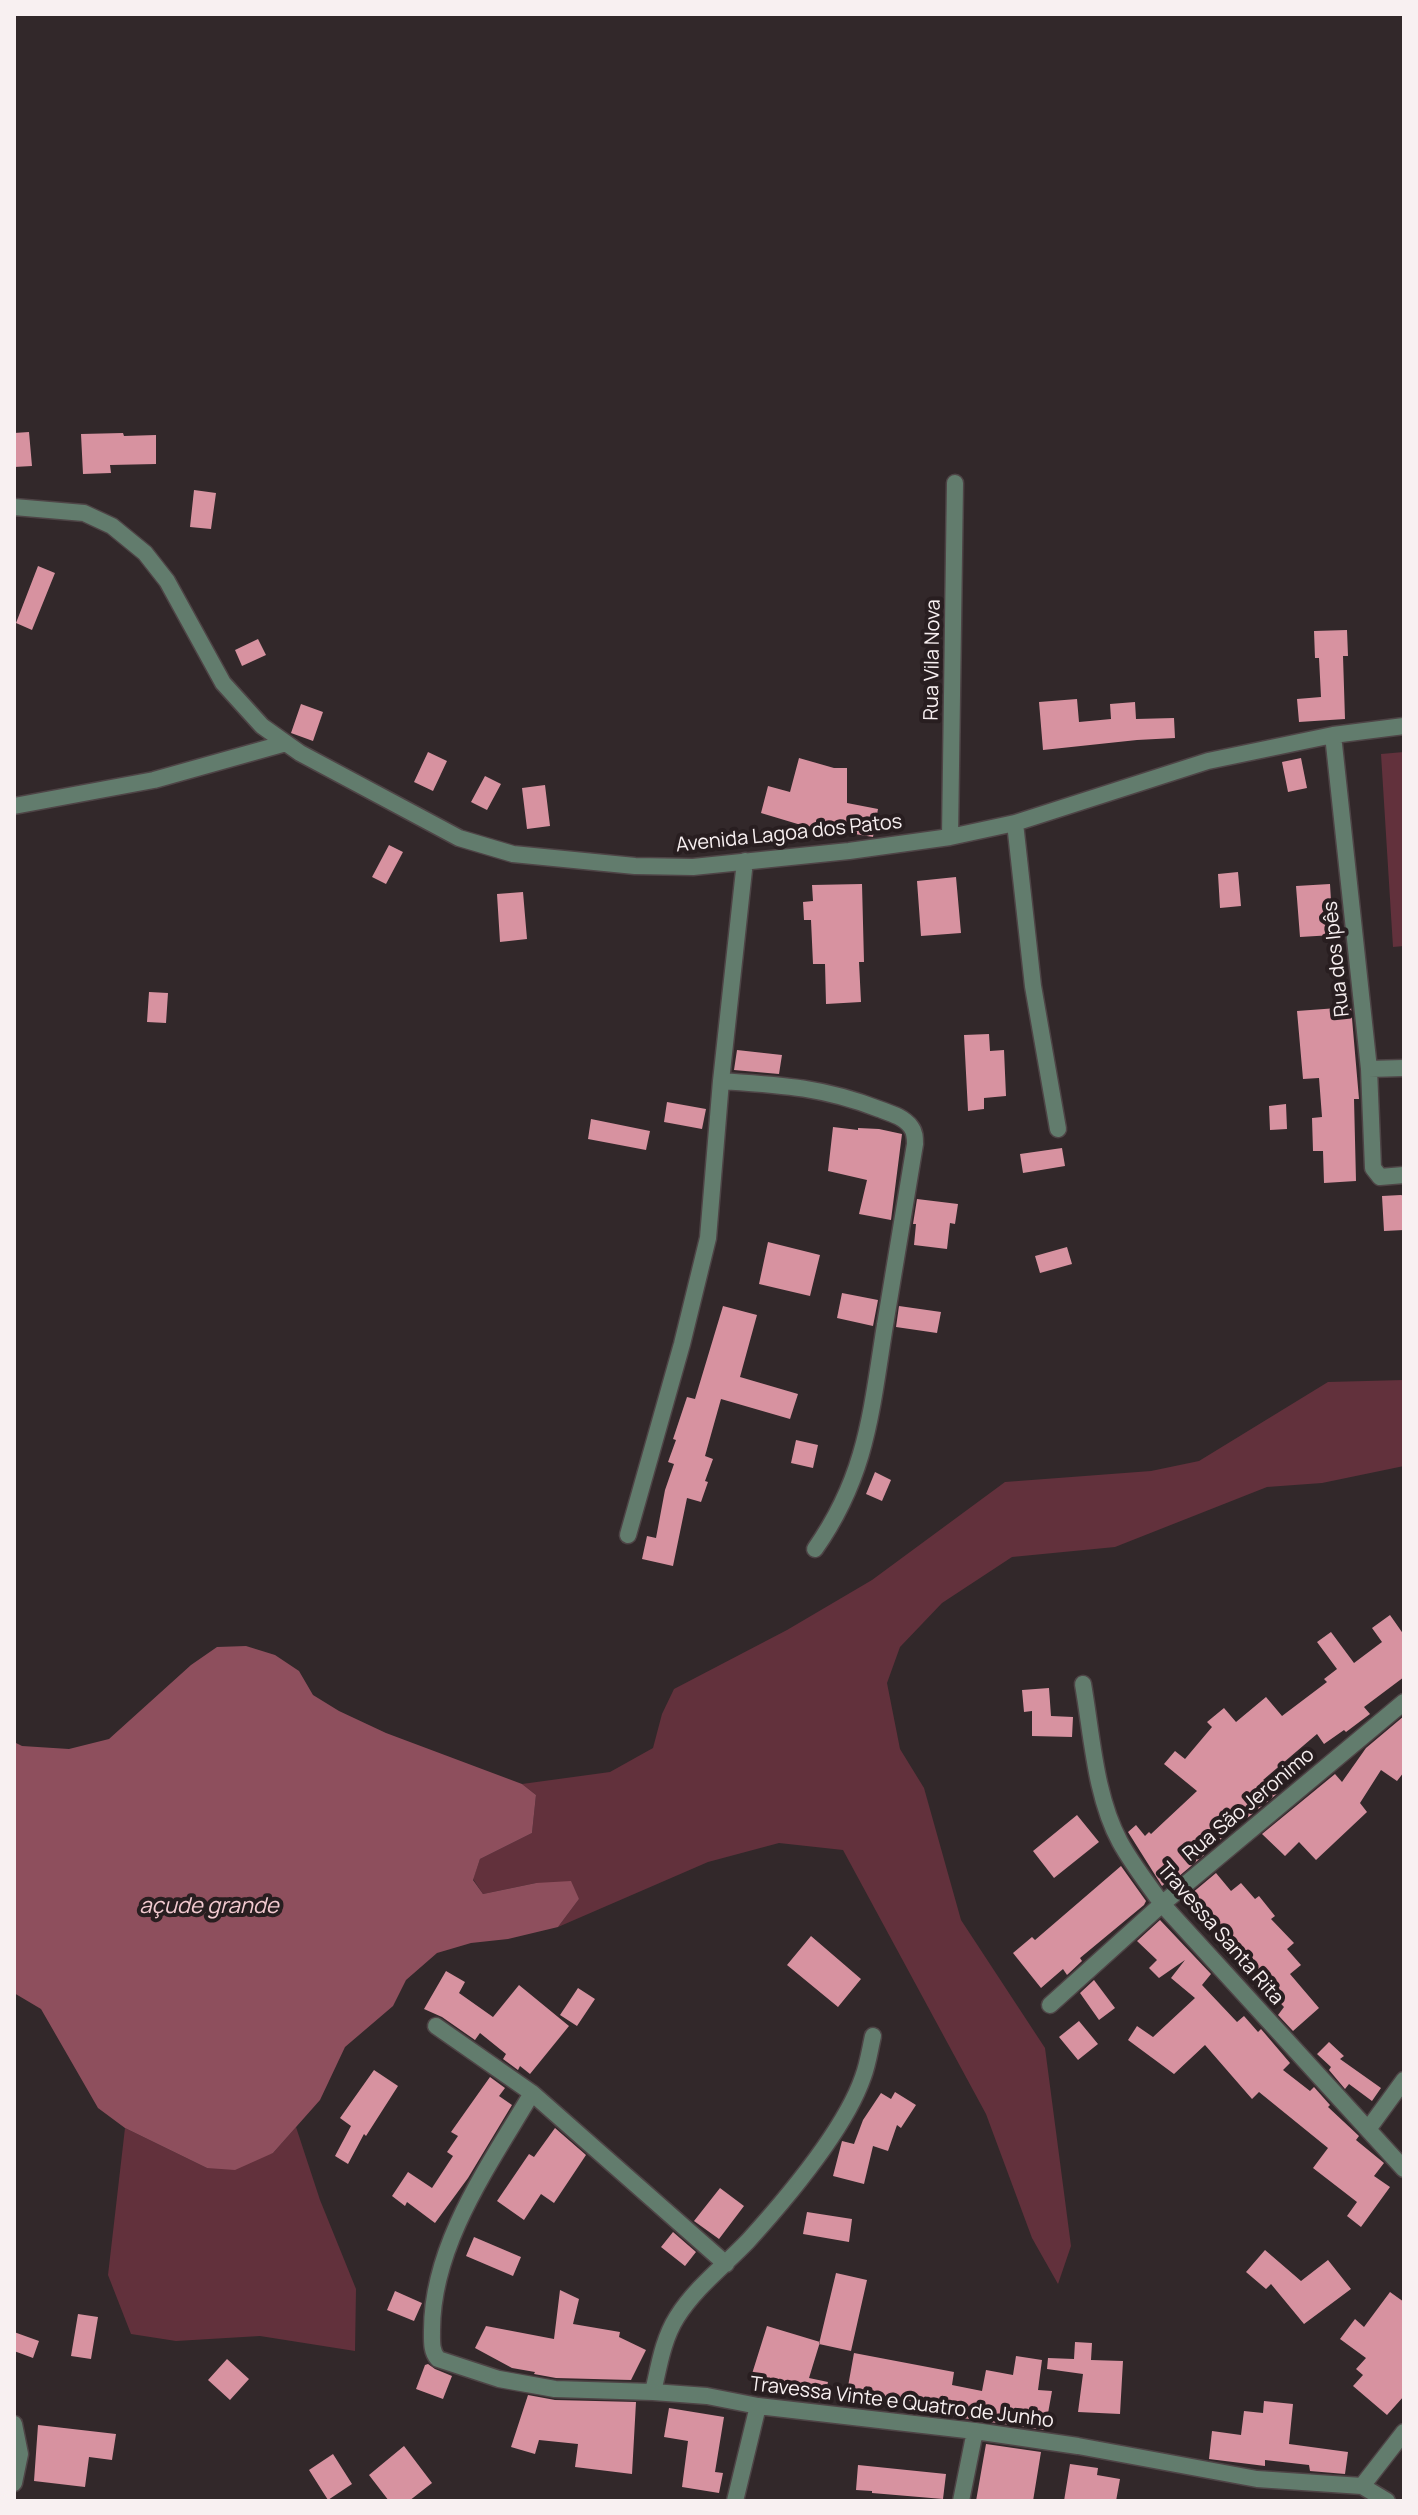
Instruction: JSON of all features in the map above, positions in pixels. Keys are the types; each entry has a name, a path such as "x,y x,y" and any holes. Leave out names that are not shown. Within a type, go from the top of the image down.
{"street":[{"name":"Rua Vila Nova","path":"950,837 955,483"},
{"name":"Avenida Lagoa dos Patos","path":"14,507 84,513 112,526 145,553 167,581 223,683 262,726 300,753 459,838 513,854 635,866 693,867 950,837 1015,823 1208,761 1333,735 1404,726"},
{"name":"Rua dos Ipês","path":"1333,735 1369,1069 1373,1168 1380,1177 1404,1175"},
{"path":"14,806 154,780 286,743"},
{"path":"1015,823 1033,986 1058,1129"},
{"path":"628,1535 682,1344 708,1238 745,861"},
{"path":"1369,1069 1404,1068"},
{"path":"721,1081 801,1086 832,1093 900,1117 915,1134 867,1439 851,1489 835,1521 815,1549"},
{"name":"Travessa Santa Rita","path":"1083,1684 1104,1803 1119,1840 1162,1904 1404,2169"},
{"name":"Rua São Jeronimo","path":"1050,2005 1162,1904 1404,1702"},
{"path":"436,2026 532,2093 726,2264"},
{"path":"653,2392 664,2345 676,2318 697,2290 726,2264 788,2194 846,2115 863,2077 873,2036"},
{"path":"1369,2128 1404,2080"},
{"name":"Travessa Vinte e Quatro de Junho","path":"532,2093 489,2166 445,2258 432,2312 433,2354 438,2359 499,2379 555,2389 707,2396 758,2406 1078,2446 1257,2479 1362,2486"},
{"path":"735,2501 758,2406"},
{"path":"14,2424 20,2454 14,2483"},
{"path":"961,2501 975,2431"},
{"path":"1387,2501 1362,2486 1404,2432"}],"shaded area":[{"path":"1404,752 1404,946 1393,947 1381,754"},
{"path":"1404,1380 1404,1466 1322,1483 1267,1487 1115,1547 1012,1557 942,1603 900,1647 887,1683 900,1749 924,1788 961,1920 1045,2048 1071,2246 1058,2284 1032,2238 986,2114 843,1850 779,1843 708,1862 558,1927 579,1899 536,1883 483,1894 473,1879 480,1859 532,1833 536,1795 522,1784 610,1772 653,1748 662,1714 674,1689 787,1630 872,1580 1005,1482 1151,1471 1199,1461 1328,1382"},
{"path":"296,2127 320,2200 356,2289 355,2351 260,2336 176,2341 131,2334 108,2275 125,2128 207,2168 273,2153"}],"water":[{"name":"açude grande","path":"246,1646 275,1655 299,1671 313,1695 339,1711 386,1733 522,1784 536,1795 532,1833 480,1859 473,1880 483,1894 536,1883 571,1881 579,1899 558,1927 508,1939 471,1943 437,1953 406,1980 393,2006 345,2047 320,2100 273,2153 235,2170 207,2168 125,2128 98,2108 41,2009 14,1993 14,1742 22,1746 69,1749 109,1739 191,1665 217,1647"}],"building":[{"path":"29,432 32,466 14,467 14,433"},
{"path":"123,433 124,436 156,435 156,464 110,465 111,473 83,474 81,434"},
{"path":"194,490 216,493 211,529 190,527"},
{"path":"38,566 55,573 32,630 16,623"},
{"path":"1347,630 1348,656 1343,656 1345,719 1299,722 1297,699 1321,697 1314,631"},
{"path":"258,639 266,655 242,666 235,650"},
{"path":"1077,699 1079,722 1111,719 1110,704 1135,702 1136,719 1174,718 1175,738 1043,750 1039,702"},
{"path":"301,704 323,712 313,741 291,733"},
{"path":"428,752 447,761 433,791 414,782"},
{"path":"799,758 834,768 847,768 847,803 878,809 873,837 801,825 761,813 768,786 790,792"},
{"path":"1301,758 1307,788 1288,792 1282,762"},
{"path":"485,776 501,784 487,810 471,802"},
{"path":"545,785 550,826 527,829 522,788"},
{"path":"389,845 403,852 386,884 372,877"},
{"path":"1238,872 1241,906 1220,908 1218,874"},
{"path":"956,877 961,933 921,936 917,881"},
{"path":"862,884 864,962 859,962 861,1002 826,1004 825,964 813,964 811,920 804,920 803,902 813,901 812,885"},
{"path":"1330,884 1333,935 1300,937 1296,886"},
{"path":"523,892 527,939 500,942 497,894"},
{"path":"149,992 168,993 166,1023 147,1022"},
{"path":"1351,1007 1359,1099 1354,1099 1356,1181 1324,1183 1323,1151 1313,1151 1312,1118 1322,1117 1319,1078 1303,1079 1297,1011"},
{"path":"989,1034 990,1051 1004,1050 1006,1096 984,1098 984,1109 968,1111 964,1035"},
{"path":"737,1050 782,1055 779,1074 734,1070"},
{"path":"667,1102 706,1109 702,1129 664,1122"},
{"path":"1286,1104 1287,1129 1270,1130 1269,1106"},
{"path":"591,1119 650,1131 646,1150 588,1139"},
{"path":"833,1127 879,1129 902,1134 891,1220 859,1214 867,1180 828,1171"},
{"path":"1062,1148 1065,1166 1023,1173 1020,1154"},
{"path":"1382,1196 1404,1196 1404,1230 1384,1231"},
{"path":"917,1199 958,1204 955,1224 950,1223 947,1249 914,1245"},
{"path":"768,1242 820,1255 810,1296 759,1284"},
{"path":"1067,1247 1072,1264 1040,1273 1035,1256"},
{"path":"842,1293 878,1300 873,1326 837,1318"},
{"path":"723,1306 757,1315 740,1377 798,1394 790,1419 721,1399 705,1456 713,1459 705,1481 708,1482 701,1502 687,1498 673,1566 642,1559 647,1536 656,1538 665,1490 674,1464 668,1462 676,1440 673,1439 687,1397 695,1399"},
{"path":"899,1306 941,1312 937,1333 896,1327"},
{"path":"796,1440 818,1445 813,1468 791,1463"},
{"path":"875,1472 891,1480 882,1501 866,1494"},
{"path":"1390,1615 1404,1635 1404,1677 1364,1707 1370,1714 1346,1732 1344,1730 1324,1744 1317,1734 1263,1780 1278,1793 1246,1819 1244,1817 1172,1882 1170,1879 1162,1886 1128,1832 1136,1825 1145,1836 1149,1832 1151,1834 1197,1791 1164,1764 1175,1751 1185,1759 1212,1727 1207,1722 1224,1708 1236,1722 1266,1697 1282,1716 1327,1682 1324,1679 1337,1669 1317,1642 1331,1632 1354,1663 1382,1642 1372,1628"},
{"path":"1049,1688 1051,1716 1073,1717 1072,1737 1032,1736 1032,1711 1024,1712 1022,1690"},
{"path":"1404,1716 1404,1772 1397,1781 1381,1770 1360,1803 1367,1812 1316,1860 1299,1842 1285,1856 1262,1834 1335,1774 1342,1782 1366,1748"},
{"path":"1077,1815 1099,1842 1054,1878 1033,1851"},
{"path":"1121,1866 1146,1901 1144,1905 1080,1958 1082,1961 1067,1975 1063,1969 1041,1988 1013,1953 1032,1937 1035,1940"},
{"path":"1216,1873 1231,1891 1241,1883 1255,1899 1259,1896 1275,1916 1271,1919 1294,1943 1287,1949 1301,1965 1290,1974 1319,2008 1293,2031 1278,2015 1284,2007 1203,1912 1198,1915 1185,1899"},
{"path":"1160,1920 1211,1974 1202,1985 1237,2022 1244,2016 1258,2032 1261,2029 1290,2063 1283,2070 1310,2091 1314,2087 1330,2105 1328,2107 1359,2136 1356,2140 1384,2163 1374,2176 1390,2187 1361,2227 1347,2216 1357,2202 1313,2168 1328,2148 1259,2092 1252,2099 1205,2045 1174,2074 1128,2040 1137,2026 1153,2037 1195,1998 1171,1978 1185,1960 1159,1978 1149,1968 1157,1960 1137,1941"},
{"path":"811,1936 861,1979 838,2007 787,1965"},
{"path":"446,1971 465,1982 459,1993 493,2017 519,1985 569,2026 530,2074 520,2066 518,2070 503,2059 506,2054 480,2033 475,2040 442,2017 424,2009"},
{"path":"1094,1980 1115,2008 1099,2020 1080,1993"},
{"path":"578,1988 595,1999 577,2026 560,2015"},
{"path":"1079,2021 1098,2044 1078,2060 1059,2037"},
{"path":"1329,2042 1344,2056 1340,2059 1381,2088 1372,2101 1349,2084 1345,2089 1329,2070 1331,2067 1317,2054"},
{"path":"374,2070 398,2086 366,2136 364,2134 348,2164 335,2156 351,2126 340,2118"},
{"path":"490,2077 505,2088 499,2096 512,2105 468,2178 435,2223 407,2202 405,2206 392,2196 408,2172 432,2188 453,2156 447,2152 458,2136 451,2132"},
{"path":"895,2092 916,2105 901,2128 897,2125 888,2151 873,2146 864,2184 833,2176 842,2141 854,2144 863,2120 881,2093 891,2099"},
{"path":"555,2128 586,2155 554,2203 541,2194 524,2220 497,2201 529,2154 534,2157"},
{"path":"720,2188 744,2206 719,2239 694,2221"},
{"path":"807,2212 852,2219 849,2242 803,2234"},
{"path":"673,2232 696,2252 685,2266 661,2247"},
{"path":"474,2237 521,2257 513,2276 466,2256"},
{"path":"1265,2250 1301,2281 1328,2260 1351,2289 1304,2324 1271,2284 1266,2289 1246,2272"},
{"path":"836,2273 867,2280 851,2351 819,2344"},
{"path":"560,2290 579,2299 573,2324 620,2332 619,2337 646,2350 631,2380 556,2378 534,2374 512,2368 475,2348 486,2326 554,2339"},
{"path":"395,2291 422,2303 414,2321 387,2310"},
{"path":"1390,2292 1404,2302 1404,2396 1387,2415 1353,2386 1363,2375 1356,2369 1366,2358 1340,2339 1355,2319 1364,2327"},
{"path":"78,2314 98,2317 91,2359 71,2356"},
{"path":"767,2326 820,2342 809,2378 828,2382 823,2402 804,2399 806,2394 751,2377"},
{"path":"14,2332 39,2341 33,2358 14,2351"},
{"path":"1075,2342 1092,2343 1091,2360 1123,2361 1120,2414 1078,2412 1083,2374 1047,2369 1048,2358 1074,2359"},
{"path":"854,2353 954,2372 952,2385 982,2391 986,2370 1013,2375 1016,2356 1042,2360 1038,2390 1052,2391 1045,2430 921,2412 923,2403 847,2392"},
{"path":"227,2359 249,2379 230,2400 208,2380"},
{"path":"428,2364 452,2376 443,2399 416,2389"},
{"path":"528,2395 555,2400 636,2402 632,2474 575,2467 578,2444 539,2440 535,2454 511,2447"},
{"path":"1264,2401 1293,2404 1289,2444 1348,2452 1345,2474 1310,2471 1309,2465 1265,2460 1265,2466 1209,2459 1212,2431 1241,2435 1244,2411 1263,2413"},
{"path":"669,2408 724,2417 715,2472 723,2473 719,2493 682,2487 688,2441 664,2437"},
{"path":"38,2425 116,2434 112,2460 89,2457 85,2487 34,2481"},
{"path":"986,2444 1041,2452 1033,2501 976,2501"},
{"path":"404,2446 432,2483 409,2501 389,2501 369,2475"},
{"path":"333,2454 352,2484 328,2500 309,2470"},
{"path":"1070,2464 1098,2468 1097,2475 1120,2479 1116,2501 1064,2501"},
{"path":"858,2465 946,2474 943,2499 856,2490"}]}
